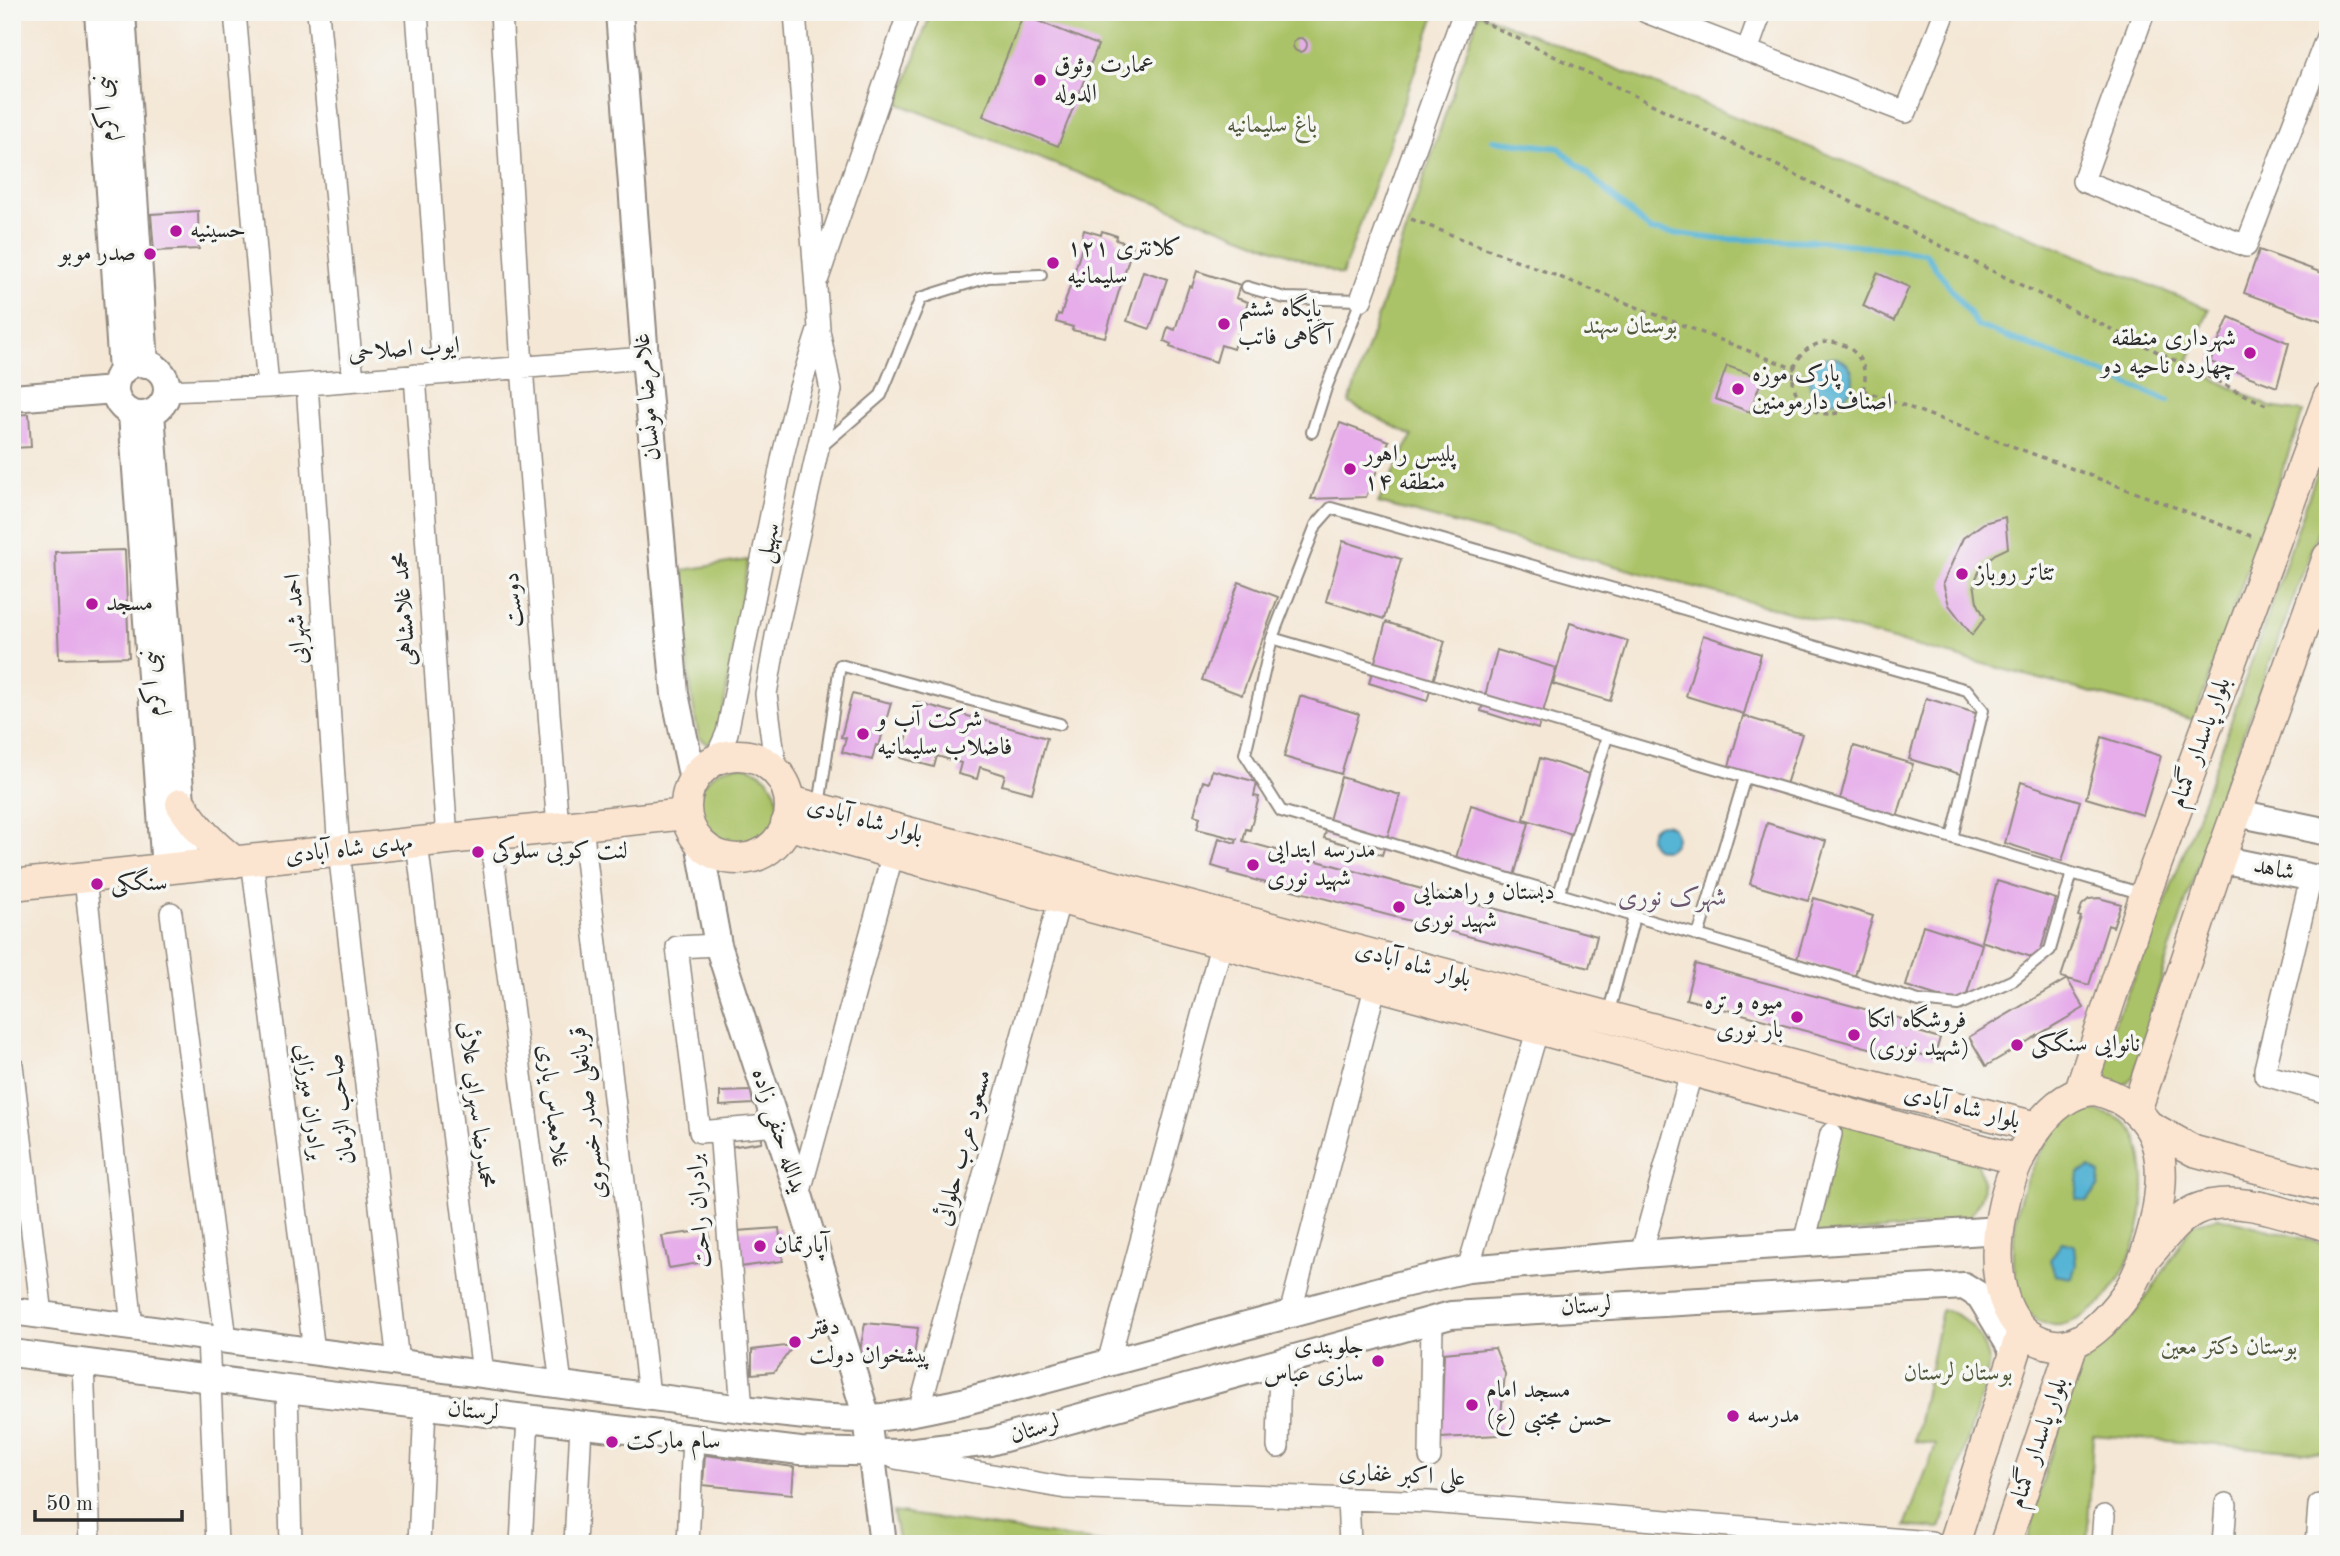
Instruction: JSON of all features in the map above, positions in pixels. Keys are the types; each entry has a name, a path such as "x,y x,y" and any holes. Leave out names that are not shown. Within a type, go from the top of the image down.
{"main road":[{"name":"بلوار پاسدار گمنام","path":"2081,1091 2145,895 2328,398"},
{"path":"2328,557 2220,859 2142,1119 2158,1152 2161,1177 2151,1238 2131,1286 2119,1304 2090,1334 2073,1343 2057,1345 2019,1342 2000,1287 1999,1230 2009,1185 2019,1160 2037,1127 2067,1097 2081,1091 2108,1093 2124,1101 2142,1119 2194,1151 2328,1186"},
{"path":"731,755 747,755 776,771 785,785 788,812 783,833 773,846 759,855 743,859 712,853 699,842 690,829 686,814 687,796 693,780 703,768 715,760 731,755"},
{"path":"181,804 209,842 243,861"},
{"name":"بلوار شاه آبادی","path":"788,812 819,809 2037,1127"},
{"name":"بلوار شاه آبادی","path":"788,812 893,853 2019,1160"},
{"name":"مهدی شاه آبادی","path":"12,885 686,814"},
{"path":"2141,1263 2178,1222 2196,1210 2216,1206 2250,1205 2328,1226"},
{"name":"بلوار پاسدار گمنام","path":"1942,1543 2019,1342"},
{"name":"بلوار پاسدار گمنام","path":"2005,1544 2073,1343"}],"street":[{"name":"نبی اکرم","path":"98,12 128,375"},
{"name":"نبی اکرم","path":"122,12 128,375"},
{"path":"234,12 268,387"},
{"path":"318,12 353,380"},
{"path":"417,12 443,373"},
{"name":"دوست","path":"500,12 522,367 570,827"},
{"name":"غلامرضا مونسان","path":"619,12 645,358 675,694 693,780"},
{"path":"795,12 815,287"},
{"name":"سهیل","path":"776,771 766,694 776,636 831,390 819,328 815,287 909,12"},
{"path":"1646,12 1906,112 1945,12"},
{"path":"1747,51 1761,12"},
{"path":"2144,12 2083,181 2246,246 2328,34"},
{"path":"1361,300 1392,212 1470,15"},
{"name":"سهیل","path":"715,760 727,733 783,455 798,394 819,328"},
{"name":"ایوب اصلاحی","path":"166,391 268,387 645,358"},
{"path":"12,398 128,375 159,371 166,384 162,405 141,413 120,404 128,375"},
{"name":"محمد غلامشاهی","path":"415,375 432,841"},
{"name":"احمد شهرابی","path":"307,384 339,851"},
{"name":"نبی اکرم","path":"141,413 181,804 175,868"},
{"name":"نبی اکرم","path":"141,413 175,868"},
{"name":"شاهد","path":"2236,813 2328,832"},
{"name":"قربانعلی صدر خسروی","path":"570,827 649,1395"},
{"name":"غلامعباس یاری","path":"490,835 561,1384"},
{"name":"محمدرضا سهرابی علائی","path":"432,841 483,1373"},
{"name":"یدالله حنفی زاده","path":"699,842 718,945 777,1125 867,1418 883,1544"},
{"name":"صاحب الزمان","path":"339,851 398,1362"},
{"path":"799,1195 893,853"},
{"name":"شاهد","path":"2220,859 2319,879"},
{"name":"برادران میرزایی","path":"243,861 314,1351"},
{"path":"85,878 132,1327"},
{"path":"2319,879 2265,1076 2328,1093"},
{"name":"مسعود عرب حلوائی","path":"919,1411 1060,898"},
{"path":"171,913 217,1338 210,1379 217,1544"},
{"path":"1108,1363 1222,942"},
{"name":"برادران راحت","path":"718,945 677,947 699,1132 720,1130 742,1409"},
{"path":"1290,1314 1376,984"},
{"path":"1468,1269 1538,1028"},
{"path":"12,1065 42,1315"},
{"path":"1641,1254 1692,1070"},
{"path":"720,1130 777,1125"},
{"path":"1804,1243 1831,1133"},
{"name":"لرستان","path":"12,1311 742,1409 867,1418 962,1402 1468,1269 1641,1254 1999,1230"},
{"name":"لرستان","path":"12,1353 800,1451 872,1454 990,1442 1451,1315 1964,1286 1980,1296 2019,1342"},
{"path":"1430,1457 1432,1320"},
{"path":"1278,1447 1280,1361"},
{"path":"83,1363 90,1544"},
{"path":"287,1389 291,1544"},
{"path":"418,1544 425,1406"},
{"path":"521,1544 528,1418"},
{"path":"575,1544 580,1425"},
{"path":"688,1544 693,1438"},
{"name":"علی اکبر غفاری","path":"872,1454 1066,1488 1429,1502 1722,1534 1942,1543"},
{"path":"1348,1499 1350,1544"},
{"path":"2223,1544 2226,1504"},
{"path":"2316,1544 2319,1505"},
{"path":"2102,1544 2104,1516"}],"lane":[{"path":"816,451 881,395 921,298 988,277 1041,275"},
{"path":"1247,287 1285,298 1361,300 1326,388 1312,432"},
{"path":"1952,838 1983,710 1967,690 1331,508 1316,525 1272,638 1245,754 1280,811 1919,1001 1958,1005 2013,980 2050,950 2072,873"},
{"path":"1272,638 2145,895"},
{"path":"819,809 840,665 1060,724"},
{"path":"1559,894 1607,737"},
{"path":"1698,936 1745,777"},
{"path":"1608,1016 1634,916"}],"path":[{"path":"1470,15 2270,407"},
{"path":"1392,212 1795,369"},
{"path":"1840,343 1850,348 1858,356 1866,378 1863,390 1858,400 1849,408 1837,413 1825,414 1813,410 1797,393 1793,381 1799,358 1807,349 1817,344 1840,343"},
{"path":"1863,390 2274,544"}],"green space":[{"name":"باغ سلیمانیه","path":"931,12 1436,12 1342,275 899,104"},
{"name":"بوستان سهند","path":"1479,13 2209,309 2187,365 2270,407 2303,412 2194,720 1378,503 1412,436 1349,403"},
{"path":"2328,441 2328,504 2225,784 2166,962 2134,1076 2119,1090 2090,1080 2162,912"},
{"path":"748,560 720,730 709,745 699,737 692,696 683,570"},
{"path":"738,766 753,769 766,778 775,791 778,806 775,821 766,834 753,843 738,846 723,843 710,834 701,821 698,806 701,791 710,778 723,769"},
{"path":"2097,1111 2123,1120 2135,1134 2143,1171 2141,1217 2128,1262 2103,1299 2079,1319 2052,1325 2037,1320 2026,1309 2019,1294 2014,1257 2018,1206 2039,1154 2057,1129 2076,1113"},
{"path":"1843,1115 1975,1156 1982,1176 1982,1191 1977,1206 1965,1223 1813,1236"},
{"name":"بوستان دکتر معین","path":"2219,1217 2328,1245 2328,1454 2093,1435 2087,1544 2027,1544 2045,1472 2082,1362 2125,1326 2158,1280 2192,1224"},
{"name":"بوستان لرستان","path":"1942,1309 1965,1320 1977,1333 1988,1356 1988,1371 1940,1529 1905,1526 1936,1445 1915,1441"},
{"path":"893,1512 1114,1544 899,1544"}],"water":[{"path":"1831,357 1846,364 1853,379 1846,394 1831,401 1816,394 1809,379 1816,364"},
{"path":"1663,824 1672,828 1676,837 1672,846 1663,850 1654,846 1650,837 1654,828"},
{"path":"2090,1168 2100,1174 2099,1186 2087,1201 2076,1199 2079,1173"},
{"path":"2062,1242 2074,1245 2076,1264 2072,1278 2055,1275 2050,1260"}],"building":[{"name":"عمارت وثوق الدوله","path":"1023,15 1098,45 1058,146 983,116"},
{"path":"1300,38 1305,40 1305,50 1300,52 1295,50 1293,45 1295,40"},
{"name":"حسینیه","path":"198,211 199,249 154,251 151,214"},
{"path":"1084,230 1101,235 1102,231 1117,236 1116,240 1133,245 1105,337 1072,330 1073,327 1056,322 1058,314 1061,315 1084,241 1081,240"},
{"path":"2259,250 2328,275 2328,323 2244,293"},
{"path":"1143,271 1167,279 1150,329 1127,321"},
{"path":"1197,271 1240,285 1236,298 1248,302 1233,349 1221,345 1216,362 1170,347 1171,344 1164,341 1168,327 1175,330 1189,286 1192,287"},
{"path":"1877,273 1909,287 1894,321 1863,306"},
{"name":"شهرداری منطقه چهارده ناحیه دو","path":"2229,317 2289,343 2277,387 2210,362"},
{"name":"پارک موزه اصناف دارمومنین","path":"1727,366 1762,378 1750,412 1715,399"},
{"path":"29,414 31,447 12,448 12,415"},
{"name":"پلیس راهور منطقه ۱۴","path":"1340,423 1389,441 1366,497 1311,499"},
{"name":"تئاتر روباز","path":"2005,517 2008,548 1982,565 1974,583 1977,602 1985,618 1972,635 1949,605 1943,583 1963,538 1984,523"},
{"path":"1343,541 1401,559 1384,619 1326,601"},
{"name":"مسجد","path":"125,550 129,657 59,659 55,552"},
{"path":"1239,582 1278,597 1242,695 1202,680"},
{"path":"1386,622 1445,641 1427,701 1369,683"},
{"path":"1570,623 1628,641 1610,701 1553,684"},
{"path":"1703,635 1761,654 1744,714 1686,696"},
{"path":"1497,650 1556,668 1538,729 1481,711"},
{"path":"852,694 891,703 879,746 876,745 872,760 842,752 846,738 841,737"},
{"path":"1300,696 1359,714 1341,774 1284,757"},
{"path":"1926,698 1985,716 1967,776 1909,759"},
{"path":"917,702 1047,738 1032,793 1002,785 1005,775 980,767 977,779 958,774 961,763 937,756 934,767 901,758"},
{"path":"1743,716 1802,734 1783,794 1726,777"},
{"path":"2102,737 2161,756 2143,815 2086,798"},
{"path":"1854,746 1913,764 1895,824 1838,807"},
{"path":"1540,758 1599,777 1581,837 1524,819"},
{"path":"1212,770 1257,782 1254,796 1259,797 1250,830 1246,829 1243,841 1597,936 1589,968 1228,873 1229,871 1212,866 1219,838 1236,843 1237,839 1197,829 1200,817 1194,815 1203,781 1209,783"},
{"path":"1341,777 1400,795 1382,855 1324,838"},
{"path":"2021,782 2080,801 2062,861 2005,843"},
{"path":"1471,805 1529,823 1512,883 1454,865"},
{"path":"1767,823 1826,841 1808,901 1750,884"},
{"path":"1997,881 2056,899 2038,959 1981,941"},
{"path":"1814,898 1873,916 1855,976 1797,959"},
{"path":"2099,898 2121,904 2113,927 2108,925 2089,985 2061,977 2081,917 2078,916 2082,905 2089,899"},
{"path":"1923,925 1982,944 1964,1004 1906,986"},
{"path":"1695,964 1902,1019 1900,1027 1940,1038 1934,1058 1894,1047 1892,1054 1686,999"},
{"path":"2067,979 2084,1008 1986,1066 1969,1037"},
{"path":"751,1091 753,1104 720,1106 720,1092"},
{"path":"765,1129 761,1142 729,1147 727,1135"},
{"name":"آپارتمان","path":"779,1228 783,1261 740,1267 737,1231"},
{"path":"709,1230 711,1261 669,1268 662,1236"},
{"path":"865,1323 918,1328 913,1364 859,1357"},
{"path":"794,1345 774,1372 752,1374 752,1350"},
{"name":"مسجد امام حسن مجتبی (ع)","path":"1495,1348 1505,1374 1499,1435 1441,1438 1444,1353"},
{"path":"705,1455 794,1467 792,1494 703,1485"}],"waterway":[{"path":"1493,140 1559,148 1650,230 1716,239 1821,241 1925,253 1978,326 2168,401"}],"place":[{"name":"عمارت وثوق الدوله","path":"1040,80"},
{"name":"حسینیه","path":"176,231"},
{"name":"صدر موبو","path":"150,254"},
{"name":"كلانتری ١٢١ سلیمانیه","path":"1053,263"},
{"name":"پایگاه ششم آگاهی فاتب","path":"1224,324"},
{"name":"شهرداری منطقه چهارده ناحیه دو","path":"2250,353"},
{"name":"پارک موزه اصناف دارمومنین","path":"1738,389"},
{"name":"پلیس راهور منطقه ۱۴","path":"1350,469"},
{"name":"تئاتر روباز","path":"1962,574"},
{"name":"مسجد","path":"92,604"},
{"name":"شرکت آب و فاضلاب سلیمانیه","path":"863,734"},
{"name":"لنت کوبی سلوکی","path":"478,852"},
{"name":"مدرسه ابتدایی شهید نوری","path":"1253,865"},
{"name":"سنگکی","path":"97,884"},
{"name":"دبستان و راهنمایی شهید نوری","path":"1399,907"},
{"name":"میوه و تره بار نوری","path":"1797,1017"},
{"name":"فروشگاه اتکا (شهید نوری)","path":"1854,1035"},
{"name":"نانوایی سنگکی","path":"2017,1045"},
{"name":"آپارتمان","path":"760,1246"},
{"name":"دفتر پیشخوان دولت","path":"795,1342"},
{"name":"جلوبندی سازی عباس","path":"1378,1361"},
{"name":"مسجد امام حسن مجتبی (ع)","path":"1472,1405"},
{"name":"مدرسه","path":"1733,1416"},
{"name":"سام مارکت","path":"612,1442"}],"district":[{"name":"شهرک نوری","path":"1672,898"}]}
